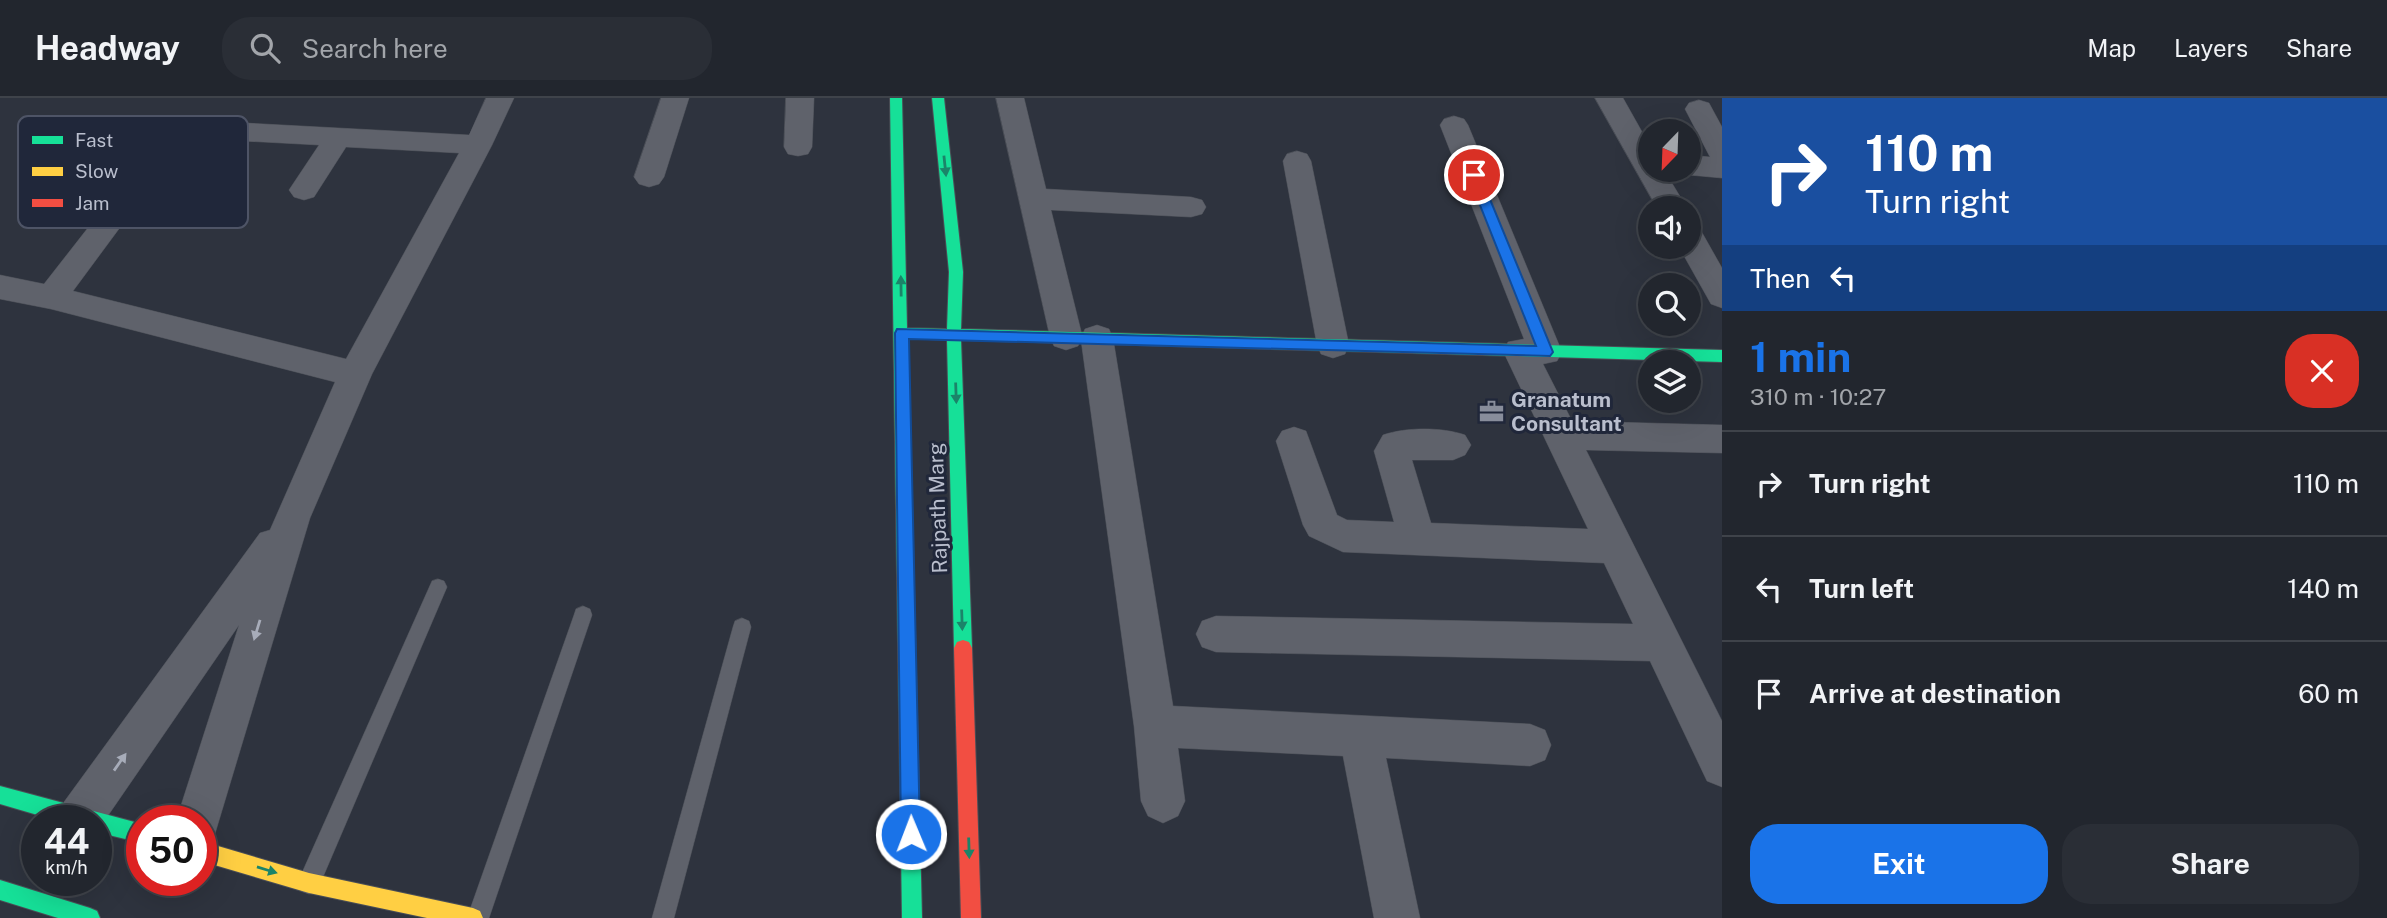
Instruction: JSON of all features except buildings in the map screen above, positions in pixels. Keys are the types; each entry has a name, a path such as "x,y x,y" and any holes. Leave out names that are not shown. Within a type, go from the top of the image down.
{"main road":[{"name":"Rajpath Marg","path":"896,98 912,918"},
{"name":"Rajpath Marg","path":"938,98 956,272 954,333 971,918"},
{"path":"902,333 1722,356"},
{"path":"0,795 36,805"},
{"path":"217,856 309,883 476,918"},
{"path":"0,890 90,918"}],"street":[{"path":"203,805 292,518 355,374 478,145 500,98"},
{"path":"649,177 676,98"},
{"path":"798,148 800,98"},
{"path":"1010,98 1034,199 1081,337 1155,726 1163,800"},
{"path":"1609,98 1638,147"},
{"path":"1699,109 1722,154"},
{"path":"1454,125 1560,435 1722,766"},
{"path":"248,133 478,145"},
{"path":"304,190 338,138"},
{"path":"1297,161 1333,345"},
{"path":"1701,166 1722,168"},
{"path":"1034,199 1191,207"},
{"path":"51,297 104,228"},
{"path":"1701,237 1722,240"},
{"path":"1701,258 1722,296"},
{"path":"0,287 51,297 355,374"},
{"path":"1560,435 1722,439"},
{"path":"1294,441 1322,525 1343,536 1615,547"},
{"path":"1417,539 1392,451 1395,445 1453,445"},
{"path":"99,805 292,518"},
{"path":"1216,634 1662,643"},
{"path":"1155,726 1530,745"},
{"path":"1360,737 1397,918"}],"lane":[{"path":"309,883 439,587"},
{"path":"476,918 583,615"},
{"path":"663,918 742,627"}],"traffic: fast":[{"path":"896,98 912,918"},
{"path":"938,98 956,272 954,333 963,648"},
{"path":"902,333 1722,356"},
{"path":"0,795 35,805"},
{"path":"112,826 126,830"},
{"path":"0,890 90,918"}],"traffic: slow":[{"path":"217,856 309,883 473,918"}],"traffic: jam":[{"path":"963,648 971,918"}],"place":[{"name":"Granatum Consultant","path":"1491,412"}],"route":[{"path":"911,834 902,333 1545,352 1474,175"}]}
